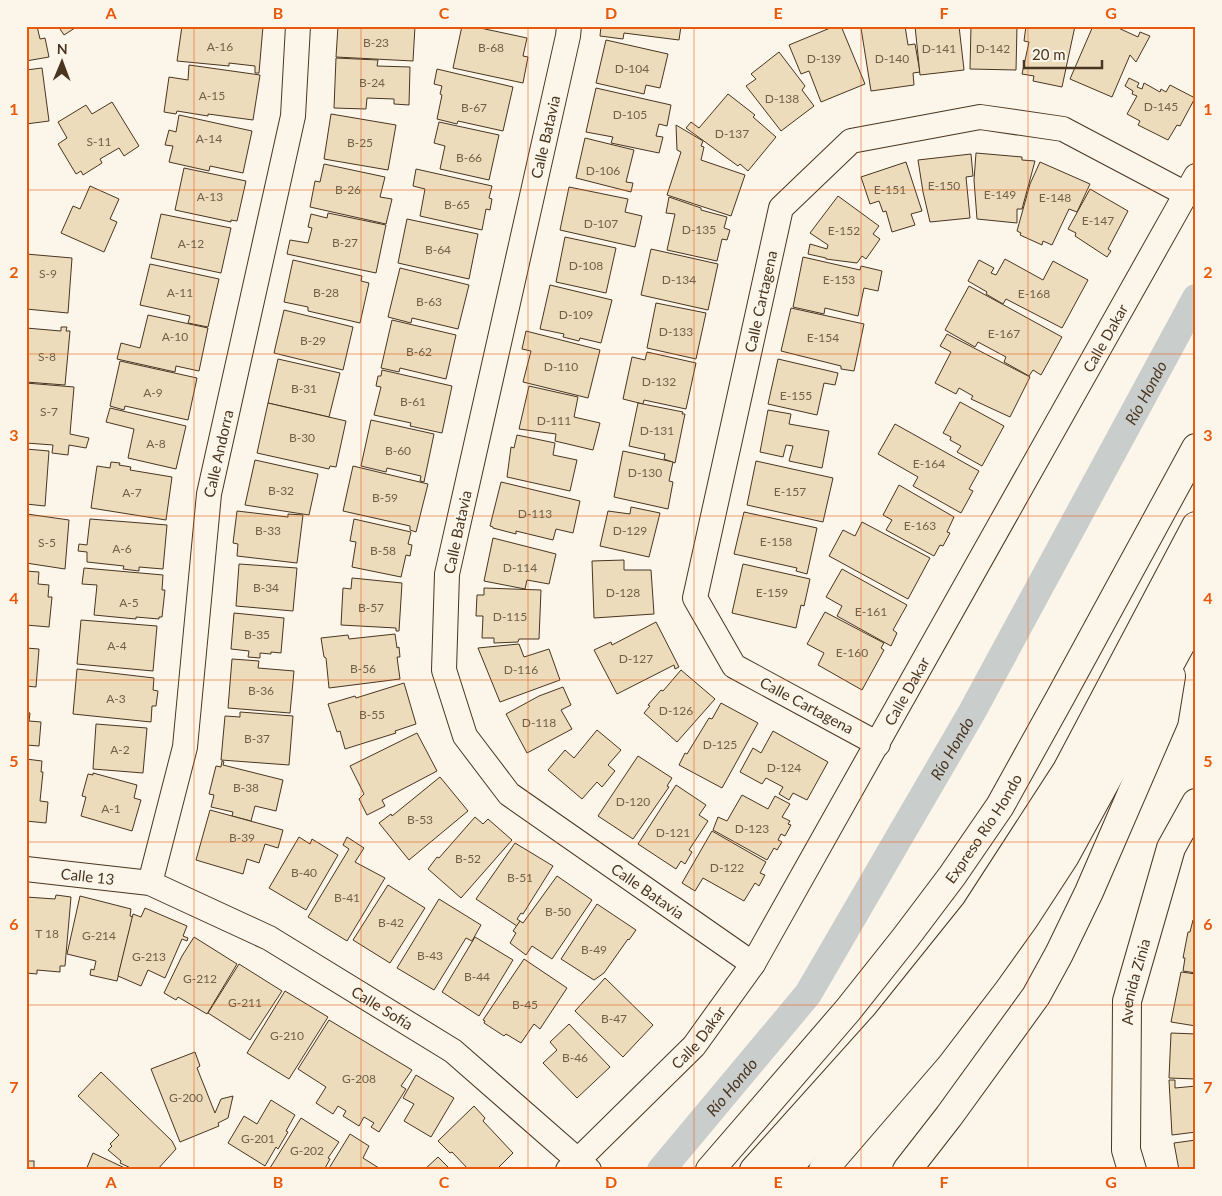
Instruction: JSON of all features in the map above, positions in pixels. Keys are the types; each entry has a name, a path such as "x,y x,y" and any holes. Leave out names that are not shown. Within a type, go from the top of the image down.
{"main road":[{"name":"Expreso Río Hondo","path":"710,1170 848,1010 952,876 1000,806 1196,448"},
{"path":"754,1170 886,1023 976,912 1068,770 1196,526"},
{"path":"786,1170 886,1058 1010,898 1079,794 1196,570"},
{"path":"823,1170 928,1047 984,975 1024,919 1065,856 1196,616"},
{"path":"907,1170 949,1116 1036,996 1059,954 1089,892 1164,718 1173,658"},
{"name":"Avenida Zinia","path":"1132,1170 1126,1150 1127,1001 1171,848 1196,802"}],"street":[{"name":"Calle Andorra","path":"150,883 185,747 209,494 292,116 298,26"},
{"name":"Calle Batavia","path":"569,26 447,574 444,670 465,736 509,794 753,964"},
{"name":"Calle Cartagena","path":"878,744 734,666 695,598 781,208 851,140 980,117 1063,129 1191,185"},
{"name":"Calle Dakar","path":"579,1166 694,1046 753,964 1191,185"},
{"name":"Calle 13","path":"26,869 150,883"},
{"name":"Calle Sofía","path":"150,883 269,938 453,1051 579,1166"}],"building":[{"path":"26,26 37,26 40,39 45,38 49,57 26,61"},
{"path":"58,26 78,26 64,35"},
{"path":"182,26 263,26 259,73 255,73 255,66 229,63 229,66 177,61"},
{"path":"338,26 415,26 413,61 336,57"},
{"path":"462,26 471,26 527,38 523,56 528,57 523,83 453,68"},
{"path":"601,26 681,26 679,40 624,33 623,39 600,36"},
{"path":"835,26 841,26 865,84 821,102 809,71 801,74 789,45"},
{"path":"905,26 908,45 915,44 920,72 913,73 914,85 871,91 861,28"},
{"path":"915,26 959,26 964,70 920,75"},
{"path":"971,26 1017,26 1016,70 970,69"},
{"path":"1026,26 1075,26 1062,87 1033,81 1034,76 1022,74 1029,42 1024,41"},
{"path":"1093,26 1114,26 1138,37 1140,32 1150,36 1136,62 1130,55 1112,97 1070,79"},
{"path":"606,40 668,54 660,88 646,85 644,94 596,83"},
{"path":"779,52 805,86 802,90 814,106 781,131 746,86 756,79 751,74"},
{"path":"336,58 378,60 377,66 410,67 409,105 394,104 394,99 367,98 366,109 334,108"},
{"path":"189,65 260,75 253,120 177,111 176,114 164,112 169,77 188,80"},
{"path":"42,68 49,121 26,124 26,70"},
{"path":"437,69 513,87 503,131 458,121 457,124 437,119 442,86 434,84"},
{"path":"1129,78 1139,83 1137,87 1142,89 1144,83 1160,92 1161,89 1166,92 1170,85 1195,98 1180,126 1177,125 1168,140 1138,125 1140,121 1127,114 1137,96 1132,94 1133,91 1125,86"},
{"path":"596,88 671,105 667,126 659,124 656,136 663,137 659,153 611,143 613,137 586,132"},
{"path":"728,94 755,115 753,117 776,137 748,171 740,164 738,166 686,128 691,122 699,128"},
{"path":"112,102 139,146 124,156 119,148 100,159 102,163 83,175 81,171 76,174 58,144 67,138 58,122 86,105 92,114"},
{"path":"331,114 396,125 388,170 324,159"},
{"path":"179,115 252,131 243,173 210,166 209,171 169,162 173,146 165,145 169,130 176,132"},
{"path":"439,122 499,135 489,180 440,169 445,146 434,143"},
{"path":"676,125 703,141 701,146 704,147 701,160 745,175 731,216 667,195 681,152 677,150"},
{"path":"585,138 634,150 626,182 633,183 631,192 576,178"},
{"path":"976,153 1022,157 1022,160 1035,161 1022,209 1017,209 1017,223 977,219 974,180"},
{"path":"971,154 973,176 966,177 970,218 930,222 918,160"},
{"path":"906,162 922,211 911,214 915,225 892,232 886,211 883,212 879,201 870,204 861,177"},
{"path":"1040,162 1090,184 1077,212 1069,209 1052,245 1043,241 1042,245 1020,235 1021,233 1017,231 1030,184"},
{"path":"324,164 385,177 380,197 392,199 386,224 310,207 315,181 320,182"},
{"path":"184,168 246,181 237,221 231,220 231,222 175,210"},
{"path":"416,169 492,186 489,198 492,199 490,210 486,209 482,230 420,216 425,189 413,186"},
{"path":"90,186 119,199 110,219 117,222 104,252 61,233 73,206 80,209"},
{"path":"569,187 628,199 625,212 642,216 635,247 560,230"},
{"path":"1090,189 1128,211 1108,249 1111,251 1107,257 1075,236 1076,233 1068,229"},
{"path":"838,196 879,226 873,234 880,239 866,259 862,256 857,263 826,259 808,254 810,244 827,249 828,245 810,233"},
{"path":"669,197 701,208 701,210 727,217 724,228 730,230 727,240 722,239 717,261 667,250 675,214 666,213"},
{"path":"328,213 386,225 376,273 287,254 290,240 308,243 312,228 308,227 311,214 327,218"},
{"path":"161,214 231,228 221,273 151,258"},
{"path":"407,219 478,234 469,279 398,263"},
{"path":"565,237 616,248 606,293 556,282"},
{"path":"651,249 718,264 708,310 641,295"},
{"path":"26,254 72,258 68,313 26,309"},
{"path":"803,257 860,270 861,266 882,271 878,291 864,288 858,316 825,308 824,314 793,307"},
{"path":"1005,259 1043,280 1053,261 1088,280 1062,328 1006,299 1003,304 968,281 979,260 994,268 991,273 996,275"},
{"path":"293,260 362,276 361,281 369,283 360,323 308,311 308,307 284,302"},
{"path":"150,264 219,279 208,327 188,323 190,316 140,305"},
{"path":"400,268 469,285 458,329 412,318 411,323 388,317"},
{"path":"550,285 612,300 601,343 580,338 579,341 563,337 564,334 540,329"},
{"path":"969,286 1062,337 1041,375 1033,370 1029,376 1004,362 1006,357 978,342 975,347 945,330"},
{"path":"656,303 706,313 696,359 647,348"},
{"path":"791,308 864,324 854,371 841,369 841,366 781,351"},
{"path":"284,310 353,327 343,370 274,353"},
{"path":"148,315 208,328 199,371 176,366 175,372 117,359 121,343 140,348"},
{"path":"392,320 456,335 446,379 400,368 399,372 381,368"},
{"path":"61,327 67,327 66,331 70,331 65,385 26,382 26,328 61,331"},
{"path":"526,331 600,350 588,398 523,382 531,351 522,349"},
{"path":"947,334 1030,377 1010,417 971,399 973,396 959,388 956,394 935,383 951,352 940,346"},
{"path":"647,352 696,363 686,409 644,400 643,404 623,399 632,357 645,360"},
{"path":"278,359 340,373 329,417 268,403"},
{"path":"778,359 838,373 835,385 824,383 817,415 768,404"},
{"path":"120,361 197,378 188,420 125,406 124,410 110,406"},
{"path":"382,370 452,386 442,433 410,426 411,423 374,415 381,387 376,386 378,376 381,376"},
{"path":"26,383 74,387 70,434 89,438 86,448 69,445 68,455 52,453 53,445 26,443"},
{"path":"529,386 578,397 574,417 600,423 593,450 555,441 556,434 519,429"},
{"path":"960,402 1004,426 982,466 957,452 961,446 950,440 951,437 943,433"},
{"path":"268,403 346,421 336,467 330,466 329,469 257,453"},
{"path":"638,403 685,414 675,463 664,459 665,454 629,446"},
{"path":"110,408 186,426 176,469 128,458 134,429 106,422"},
{"path":"768,410 791,414 789,424 829,431 822,468 789,461 793,446 786,445 783,457 760,452"},
{"path":"371,420 434,434 424,482 420,481 421,476 387,468 386,472 361,466"},
{"path":"895,424 979,471 969,489 973,491 961,513 913,486 918,477 878,454"},
{"path":"517,435 555,443 553,455 577,460 570,491 507,477 511,447 514,448"},
{"path":"26,449 49,451 45,506 26,504"},
{"path":"623,451 673,462 669,481 673,482 668,509 614,497"},
{"path":"255,460 318,474 309,515 245,505"},
{"path":"756,461 833,478 823,522 747,505"},
{"path":"111,462 131,467 130,470 172,477 166,520 91,508 97,466 110,468"},
{"path":"353,466 428,484 416,532 410,530 410,526 343,511"},
{"path":"501,482 580,501 573,533 556,529 553,540 516,531 516,534 490,526"},
{"path":"899,485 954,517 947,532 950,533 943,546 940,545 934,556 886,530 892,520 883,515"},
{"path":"631,507 660,513 649,557 600,546 608,511 630,514"},
{"path":"26,510 29,510 27,514 69,520 65,569 26,563"},
{"path":"237,511 288,517 288,514 303,515 297,563 237,556 238,544 233,543"},
{"path":"744,512 817,528 807,574 796,571 797,568 734,554"},
{"path":"90,519 167,525 163,569 139,567 139,571 123,569 124,566 87,562 87,552 78,551 79,544 87,545"},
{"path":"354,519 411,532 408,544 412,545 410,556 406,555 401,577 352,567 356,542 350,541"},
{"path":"862,522 930,558 908,599 829,556 843,530 855,536"},
{"path":"493,538 556,554 549,584 527,580 525,589 484,581"},
{"path":"624,560 624,570 651,570 654,614 594,618 592,561"},
{"path":"239,564 297,568 293,611 236,606"},
{"path":"743,564 810,579 804,606 801,605 796,628 732,613"},
{"path":"84,568 163,575 162,590 165,590 162,617 159,617 159,619 136,617 136,619 94,615 97,585 82,584"},
{"path":"842,569 907,605 893,630 897,633 891,646 837,616 842,606 826,597"},
{"path":"26,571 39,572 38,584 49,585 48,597 52,597 49,627 26,625"},
{"path":"352,578 402,583 399,631 396,631 396,628 341,625 343,588 351,589"},
{"path":"484,588 541,590 539,639 519,639 518,642 494,643 494,638 482,638 483,616 476,616 477,595 484,595"},
{"path":"825,612 884,643 881,648 884,650 862,690 818,665 824,653 807,644"},
{"path":"234,613 284,618 281,653 260,653 260,658 248,657 249,651 231,649"},
{"path":"81,620 157,626 153,671 77,664"},
{"path":"656,622 679,667 675,669 674,665 617,694 594,650 611,642 612,645"},
{"path":"395,634 397,648 399,647 400,657 397,657 400,679 329,688 326,658 324,657 321,638 348,635 349,639"},
{"path":"519,644 524,657 549,649 560,680 500,702 478,648"},
{"path":"26,648 39,649 36,687 26,686"},
{"path":"232,659 259,661 258,668 294,671 290,713 228,708"},
{"path":"77,669 154,678 153,690 158,691 156,706 152,706 151,722 73,714"},
{"path":"681,670 715,699 677,742 644,713 650,706 648,705"},
{"path":"404,683 416,724 395,731 396,733 345,749 340,731 337,732 328,704 355,696 356,698"},
{"path":"563,687 571,705 561,710 572,729 527,753 506,714 539,696"},
{"path":"721,703 758,723 722,788 679,765 685,753 687,754 709,718 712,719"},
{"path":"26,712 30,713 29,721 41,722 39,746 26,745"},
{"path":"240,712 293,716 289,765 221,760 225,716 240,717"},
{"path":"96,724 147,728 143,773 93,769"},
{"path":"597,730 621,750 608,765 615,771 602,787 597,782 582,799 548,770 565,750 574,758"},
{"path":"773,731 828,762 807,800 793,793 789,800 779,794 783,787 766,778 762,784 740,772 753,748 761,753"},
{"path":"417,733 437,771 382,800 385,806 367,815 359,799 364,794 350,766"},
{"path":"638,756 672,778 667,786 669,787 633,839 598,816"},
{"path":"26,759 42,761 41,772 43,772 40,801 48,802 46,823 26,821"},
{"path":"222,761 224,762 223,765 283,780 276,811 255,806 251,821 232,816 233,812 211,807 214,795 209,794 216,766 221,767"},
{"path":"93,773 137,785 134,798 141,800 132,831 81,816 86,797 82,796 88,774 93,775"},
{"path":"440,777 468,811 409,860 379,823 391,814 392,816"},
{"path":"676,785 706,805 699,815 708,821 689,850 692,852 685,864 681,861 676,869 638,844"},
{"path":"742,795 768,809 775,796 790,804 782,817 790,821 788,824 791,825 785,836 781,834 778,840 782,842 777,850 774,848 767,860 713,830 718,817 727,821"},
{"path":"210,810 283,830 278,848 265,844 259,863 247,859 243,874 196,860"},
{"path":"475,817 483,824 488,819 512,840 461,898 428,869"},
{"path":"712,831 766,862 760,873 765,875 759,886 755,883 744,901 703,878 695,891 682,883"},
{"path":"299,837 310,844 312,839 338,855 306,910 269,888"},
{"path":"347,837 364,848 355,862 385,878 347,941 308,917 349,849 343,845"},
{"path":"515,843 553,866 523,914 521,913 517,919 520,921 517,926 476,899"},
{"path":"557,876 592,900 552,959 532,946 526,955 510,943 516,933 513,931 520,921 523,923"},
{"path":"388,885 425,908 390,963 353,940"},
{"path":"56,895 71,897 65,966 60,966 60,972 37,970 37,974 26,973 26,897 55,899"},
{"path":"80,896 131,909 130,916 133,917 117,981 90,975 91,969 94,970 96,961 67,954"},
{"path":"439,899 481,925 472,941 466,938 434,990 397,968"},
{"path":"597,904 636,930 604,973 594,980 561,959"},
{"path":"145,908 187,926 183,936 188,938 187,941 182,939 165,978 148,970 141,986 118,976 133,914 141,917"},
{"path":"1193,920 1196,920 1196,973 1183,971 1185,958 1183,958 1188,932 1190,932"},
{"path":"194,937 237,964 207,1014 178,997 176,1000 164,993 182,956"},
{"path":"475,937 513,960 479,1016 442,992"},
{"path":"524,959 567,988 540,1029 534,1024 521,1043 506,1034 504,1036 484,1023 485,1021 483,1020"},
{"path":"239,964 282,991 250,1040 208,1013"},
{"path":"1181,972 1196,974 1196,1026 1171,1022"},
{"path":"605,978 653,1025 623,1057 575,1011"},
{"path":"285,991 328,1017 289,1079 247,1053"},
{"path":"329,1020 412,1070 401,1086 406,1089 379,1132 371,1127 374,1123 364,1117 359,1126 343,1116 346,1111 338,1106 333,1114 316,1103 326,1087 298,1069"},
{"path":"569,1024 610,1067 577,1098 543,1063 557,1050 550,1042"},
{"path":"1171,1033 1196,1034 1196,1079 1169,1078"},
{"path":"195,1052 200,1066 197,1068 215,1113 221,1099 233,1096 228,1118 218,1123 219,1126 180,1142 151,1069"},
{"path":"101,1072 172,1141 176,1149 157,1170 135,1170 120,1163 121,1161 108,1150 112,1146 110,1144 119,1135 78,1096"},
{"path":"416,1075 454,1098 431,1137 404,1121 414,1104 403,1098"},
{"path":"1169,1080 1175,1080 1175,1088 1196,1086 1196,1132 1172,1135"},
{"path":"271,1100 295,1115 278,1149 276,1147 265,1166 228,1143 244,1116 257,1124"},
{"path":"474,1106 485,1118 483,1121 513,1153 496,1170 469,1170 452,1152 450,1153 438,1141"},
{"path":"301,1118 339,1142 328,1158 330,1159 324,1170 272,1170 270,1168"},
{"path":"350,1134 369,1146 363,1158 382,1170 328,1170"},
{"path":"1196,1140 1196,1170 1179,1170 1174,1143"},
{"path":"93,1153 129,1170 86,1170"},
{"path":"438,1157 451,1170 424,1170"},
{"path":"26,1161 34,1161 34,1170 26,1170"}],"waterway":[{"name":"Río Hondo","path":"661,1170 808,994 972,712 1196,298"}]}
